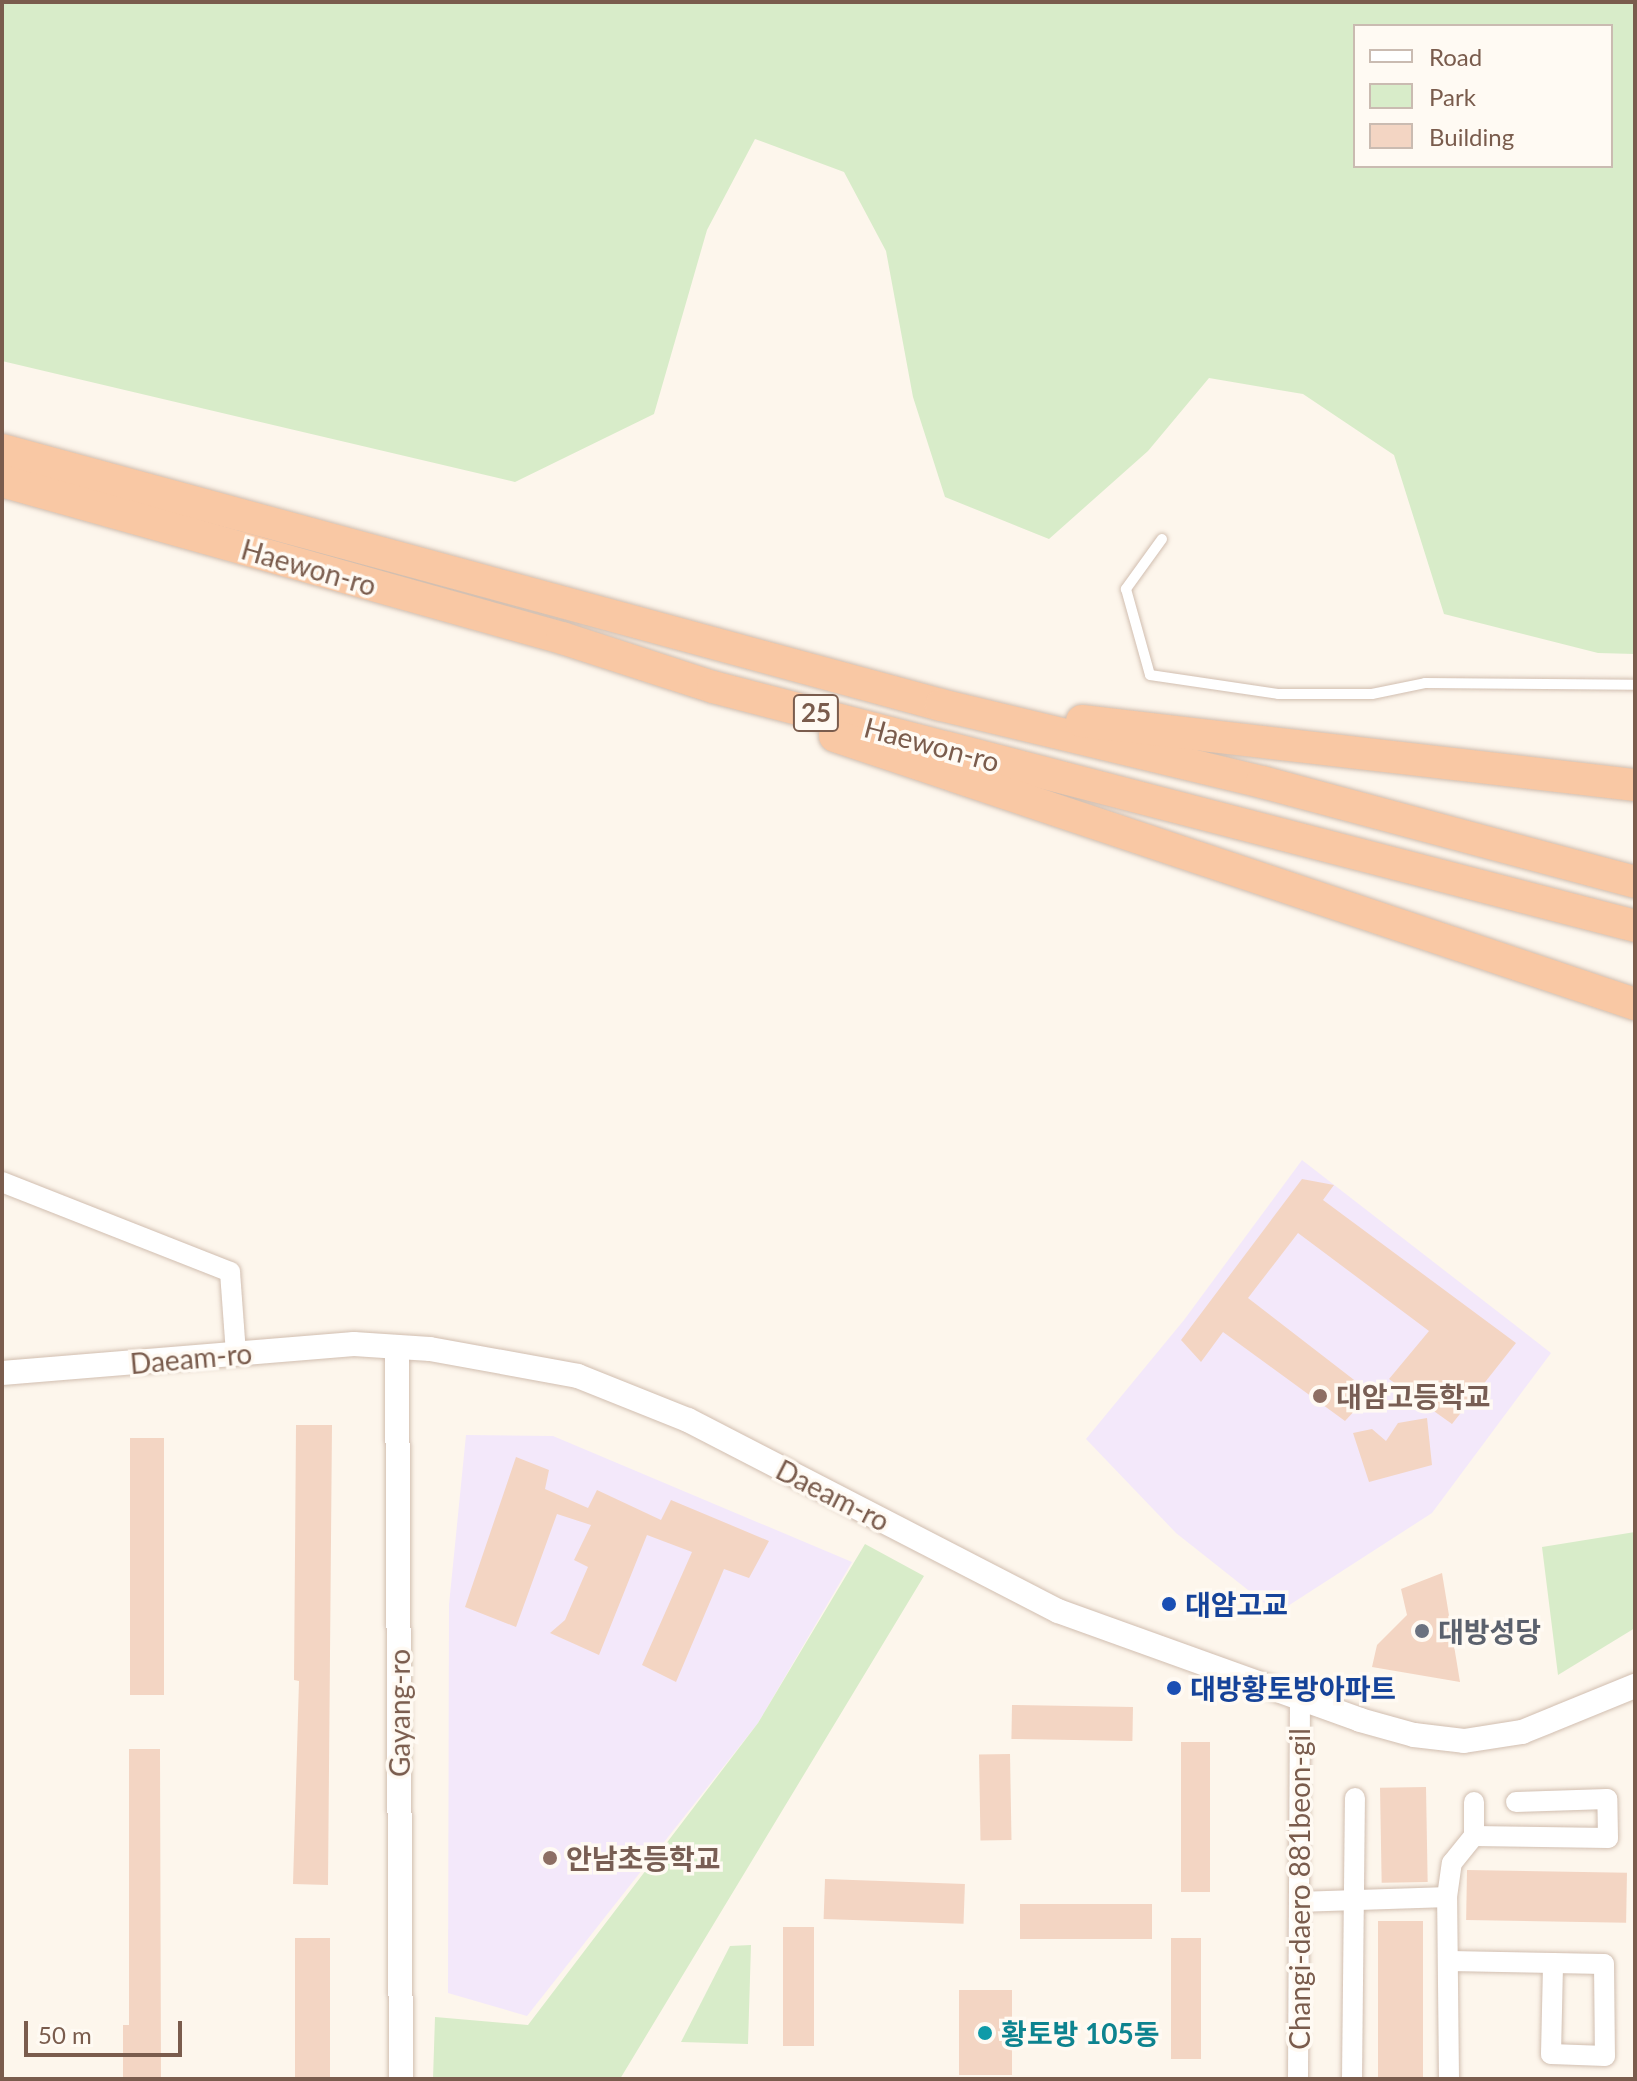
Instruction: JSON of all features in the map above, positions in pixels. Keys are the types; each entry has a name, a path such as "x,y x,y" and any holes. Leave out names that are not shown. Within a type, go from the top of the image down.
{"highway":[{"name":"Haewon-ro","path":"2,450 941,705 1262,782 1635,882"},
{"name":"Haewon-ro","path":"2,481 562,638 713,687 1635,926"},
{"path":"713,687 882,755 1635,1004"},
{"path":"941,705 1635,785"}],"street":[{"path":"2,1182 230,1272 236,1354"},
{"name":"Daeam-ro","path":"2,1373 354,1344 397,1347 578,1376 688,1420 1058,1611 1300,1699 1414,1735 1464,1741 1522,1732 1635,1686"},
{"name":"Gayang-ro","path":"397,1347 401,2079"},
{"name":"Changi-daero 881beon-gil","path":"1298,2079 1300,1699"},
{"path":"1352,2079 1355,1798"},
{"path":"1474,1836 1608,1838 1607,1799 1516,1802"},
{"path":"1449,2079 1447,1897 1452,1863 1474,1836 1474,1802"},
{"path":"1299,1902 1447,1897"},
{"path":"1450,1961 1553,1963 1604,1964 1605,2056 1551,2054 1553,1963"}],"lane":[{"path":"1162,539 1126,589 1150,675 1278,694 1372,694 1425,683 1635,685"}],"shaded area":[{"name":"대암고등학교","path":"1302,1160 1551,1353 1432,1513 1277,1613 1176,1533 1086,1439 1184,1320"},
{"name":"안남초등학교","path":"466,1435 553,1436 852,1562 758,1723 527,2016 448,1993 449,1605"}],"green space":[{"path":"2,2 1635,2 1635,654 1598,653 1444,614 1394,455 1303,394 1209,378 1148,451 1049,539 945,497 913,397 886,251 844,172 755,139 707,230 654,414 515,482 2,361"},
{"path":"1635,1532 1635,1628 1558,1675 1542,1547"},
{"path":"865,1544 924,1576 620,2079 433,2079 435,2017 528,2025 758,1723"},
{"path":"751,1945 748,2044 681,2042 730,1946"}],"building":[{"path":"1302,1179 1334,1185 1323,1200 1516,1343 1452,1424 1389,1379 1429,1331 1298,1233 1248,1298 1371,1393 1345,1421 1223,1332 1201,1362 1181,1340"},
{"path":"1427,1418 1432,1465 1369,1482 1353,1433 1372,1429 1386,1441 1398,1423"},
{"path":"296,1425 332,1425 328,1885 293,1884 299,1681 294,1680"},
{"path":"130,1438 164,1438 164,1695 130,1695"},
{"path":"516,1457 549,1470 545,1489 588,1508 597,1490 661,1520 671,1500 769,1541 749,1578 724,1569 676,1682 642,1665 692,1552 647,1535 599,1655 550,1633 565,1620 588,1567 574,1560 591,1525 557,1514 516,1627 465,1607"},
{"name":"대방성당","path":"1442,1573 1460,1682 1372,1667 1377,1645 1407,1615 1401,1589"},
{"path":"1012,1705 1133,1707 1132,1741 1011,1739"},
{"path":"1181,1742 1210,1742 1210,1892 1181,1892"},
{"path":"129,1749 160,1749 161,2079 123,2079 123,2025 129,2025"},
{"path":"1010,1754 1012,1840 981,1841 979,1755"},
{"path":"1426,1787 1428,1882 1382,1883 1380,1788"},
{"path":"1467,1870 1627,1873 1626,1923 1466,1920"},
{"path":"825,1879 965,1884 964,1924 824,1919"},
{"path":"1020,1904 1152,1904 1152,1939 1020,1939"},
{"path":"1378,1921 1423,1921 1423,2079 1378,2079"},
{"path":"783,1927 814,1927 814,2046 783,2046"},
{"path":"295,1938 330,1938 330,2079 295,2079"},
{"path":"1171,1938 1201,1938 1201,2059 1171,2059"},
{"name":"황토방 105동","path":"959,1990 1012,1990 1012,2075 959,2075"}],"place":[{"name":"대암고등학교","path":"1320,1396"},
{"name":"대암고교","path":"1169,1604"},
{"name":"대방성당","path":"1422,1631"},
{"name":"대방황토방아파트","path":"1174,1688"},
{"name":"안남초등학교","path":"550,1858"},
{"name":"황토방 105동","path":"985,2033"}]}
